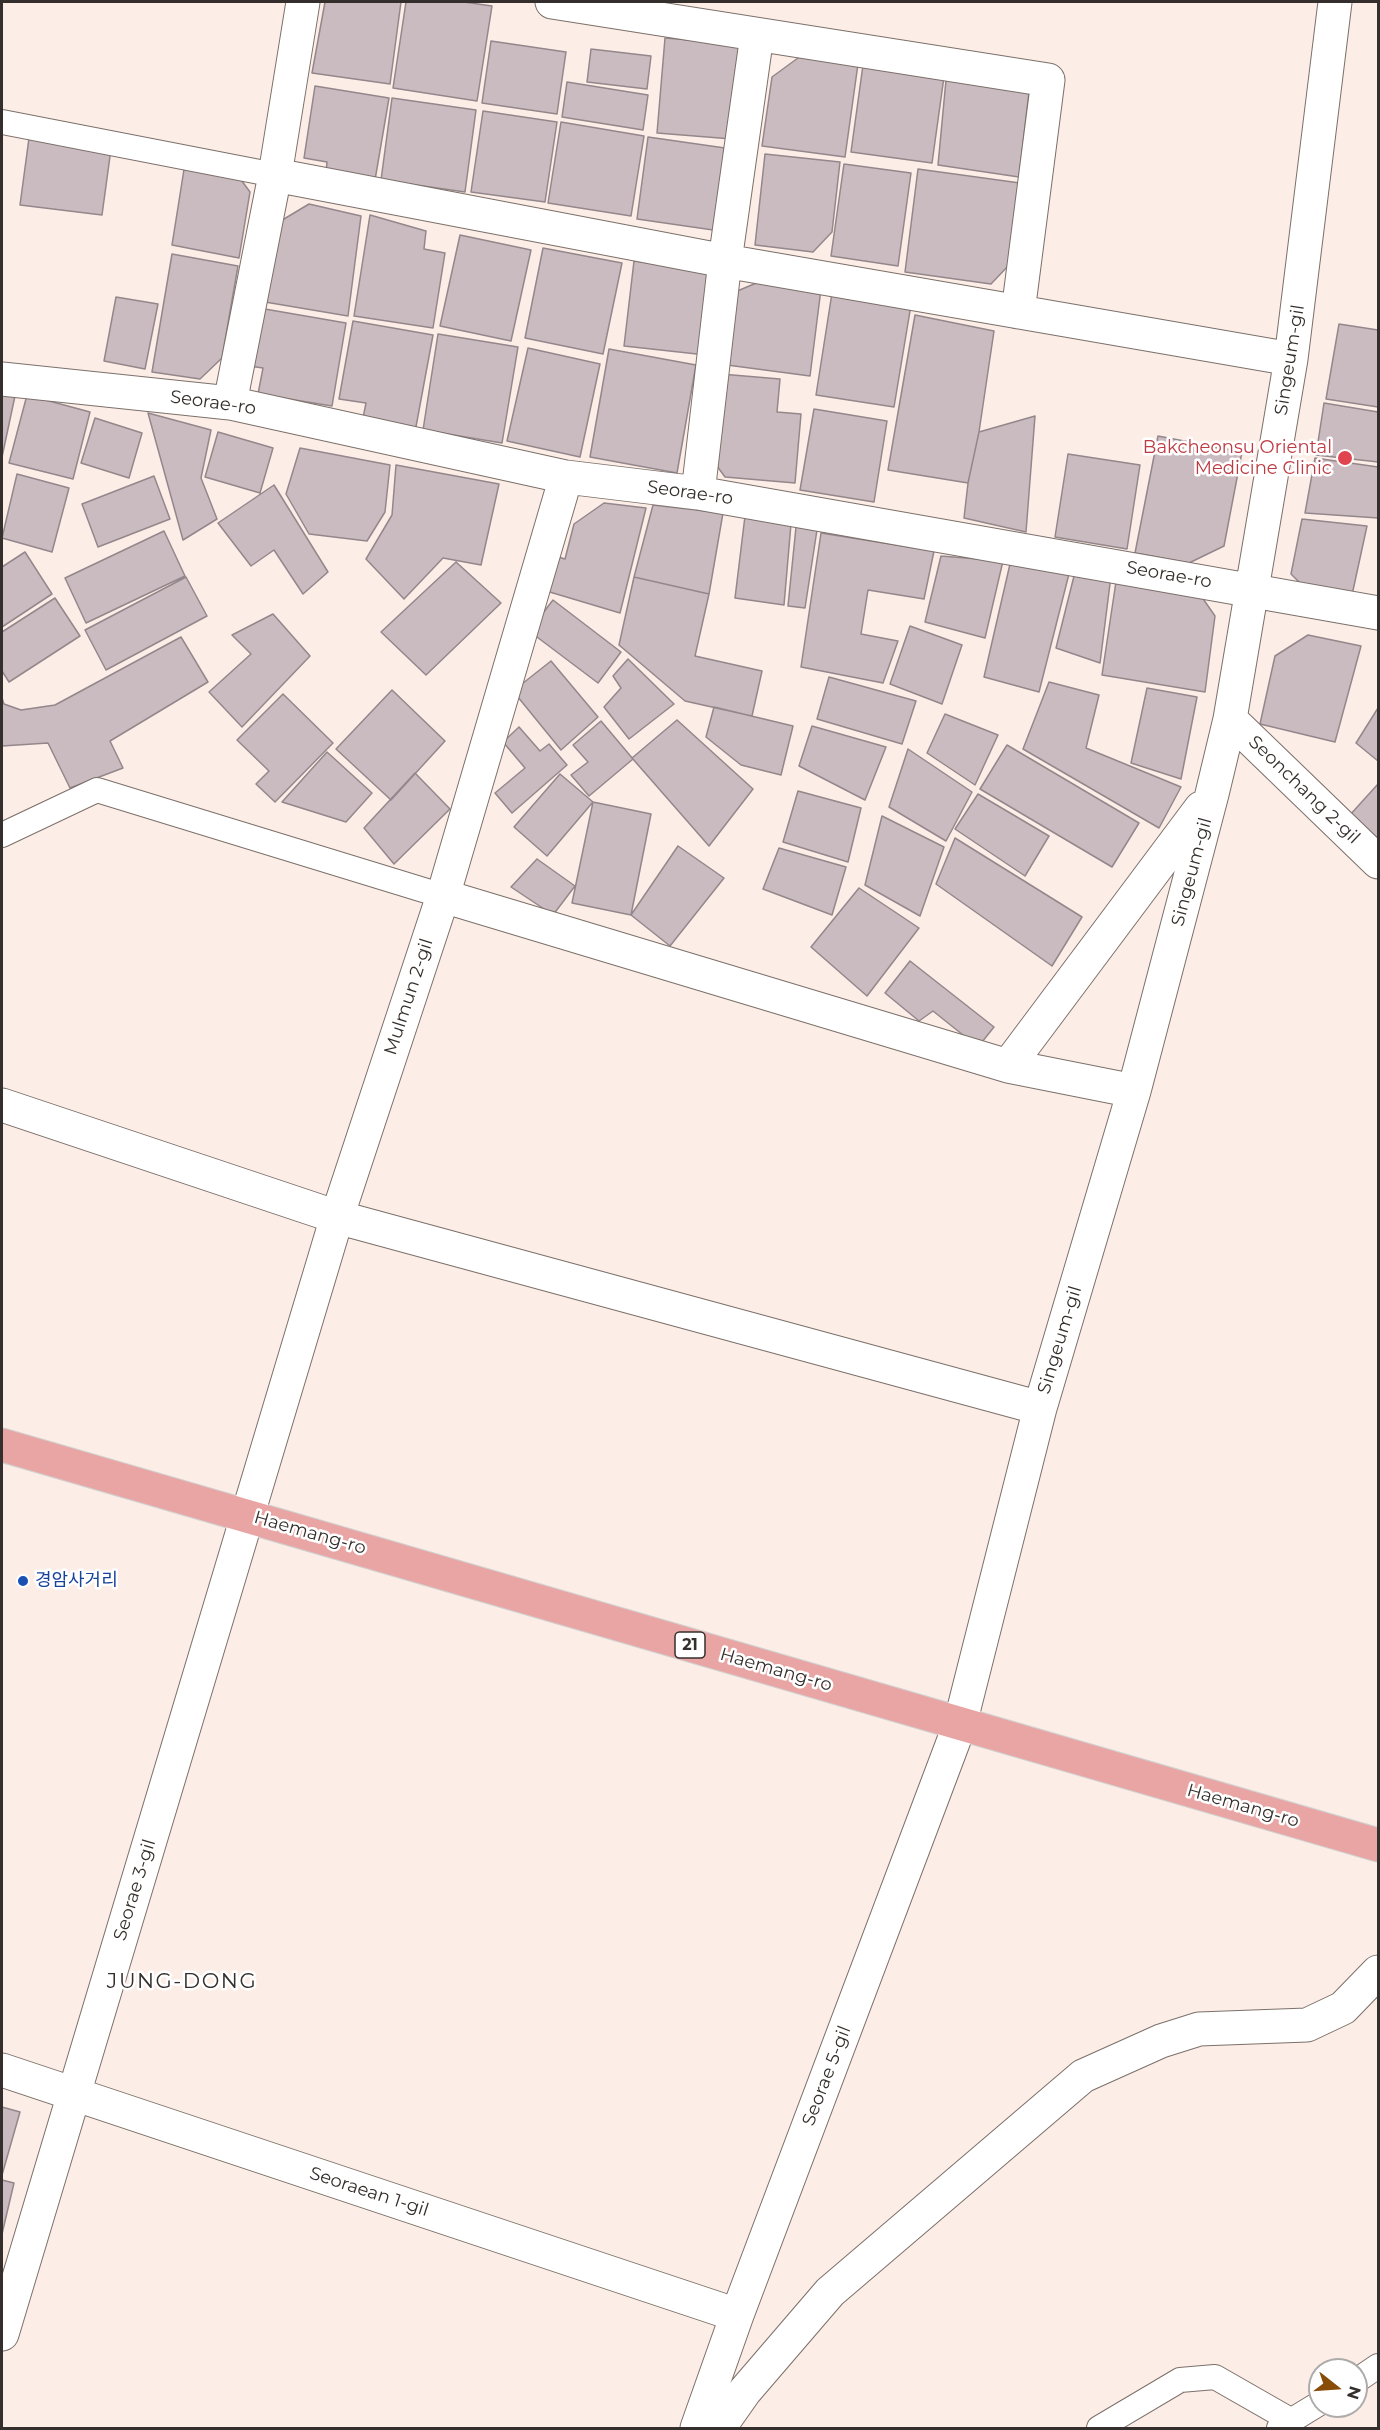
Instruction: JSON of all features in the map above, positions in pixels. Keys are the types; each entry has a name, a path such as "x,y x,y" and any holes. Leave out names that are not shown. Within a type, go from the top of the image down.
{"main road":[{"name":"Haemang-ro","path":"2,1445 1378,1845"}],"street":[{"path":"230,403 275,175 303,2"},
{"path":"552,2 1048,80 1018,312"},
{"name":"Singeum-gil","path":"960,1724 1040,1408 1134,1091 1230,718 1250,590 1292,359 1335,2"},
{"path":"698,493 725,261 757,35"},
{"path":"275,175 725,261 1292,359"},
{"name":"Seorae-ro","path":"2,379 230,403 566,477 698,493 1378,613"},
{"name":"Mulmun 2-gil","path":"249,1515 337,1217 442,896 566,477"},
{"name":"Seonchang 2-gil","path":"1230,718 1378,862"},
{"path":"1008,1066 1212,794"},
{"path":"442,896 1008,1066 1134,1091"},
{"path":"2,1105 337,1217 1040,1408"},
{"name":"Seorae 3-gil","path":"2,2334 249,1515"},
{"name":"Seorae 5-gil","path":"697,2428 737,2315 960,1724"},
{"path":"719,2428 745,2391 830,2292 1083,2076 1161,2041 1199,2029 1307,2025 1343,2008 1378,1972"},
{"name":"Seoraean 1-gil","path":"2,2070 737,2315"}],"lane":[{"path":"2,123 275,175"},
{"path":"2,835 97,790 442,896"},
{"path":"1099,2428 1180,2380 1215,2377 1285,2425 1308,2411"}],"building":[{"path":"325,2 401,2 390,84 312,73"},
{"path":"406,2 464,2 492,6 477,101 393,88"},
{"path":"665,38 739,44 732,139 657,133"},
{"path":"491,41 566,52 557,114 482,103"},
{"path":"591,49 651,56 647,89 587,82"},
{"path":"802,55 858,64 845,157 762,146 772,77"},
{"path":"863,65 944,77 932,163 851,152"},
{"path":"946,80 1029,92 1019,177 938,165"},
{"path":"567,82 648,95 643,130 562,117"},
{"path":"315,86 389,98 375,180 326,172 327,162 304,158"},
{"path":"392,98 476,110 465,192 381,180"},
{"path":"483,111 557,122 545,202 471,192"},
{"path":"561,122 644,136 631,216 548,203"},
{"path":"648,137 732,149 720,231 637,219"},
{"path":"29,138 111,149 102,215 20,205"},
{"path":"765,154 840,162 832,232 813,252 755,245"},
{"path":"185,163 236,173 250,192 239,258 172,245"},
{"path":"844,164 911,173 898,266 831,256"},
{"path":"918,169 1020,183 1009,265 991,284 905,272"},
{"path":"309,204 361,216 348,316 265,302 279,222"},
{"path":"370,215 426,231 424,249 445,253 433,328 354,316"},
{"path":"460,235 531,250 511,341 440,326"},
{"path":"543,248 622,263 603,354 525,338"},
{"path":"172,254 238,266 222,358 200,379 152,372"},
{"path":"634,261 716,271 706,355 624,346"},
{"path":"761,281 821,289 810,376 727,365 735,292"},
{"path":"832,293 911,305 894,407 816,395"},
{"path":"116,297 158,304 145,369 104,361"},
{"path":"259,308 346,323 332,406 258,394 263,368 249,366"},
{"path":"915,315 994,331 979,432 968,483 888,470"},
{"path":"353,321 433,335 415,432 362,423 366,403 339,399"},
{"path":"1339,324 1378,330 1378,407 1326,399"},
{"path":"438,334 518,347 502,443 423,430"},
{"path":"528,348 600,364 580,457 507,441"},
{"path":"609,349 696,365 677,473 590,457"},
{"path":"721,374 780,379 777,412 801,414 795,483 725,477 714,462"},
{"path":"2,394 15,396 2,457"},
{"path":"27,395 90,412 73,479 9,463"},
{"path":"1324,403 1378,412 1378,462 1316,455"},
{"path":"814,409 887,421 874,502 800,490"},
{"path":"148,413 211,430 201,478 217,519 183,540"},
{"path":"1035,416 1026,532 964,518 968,483 979,432"},
{"path":"95,418 142,433 129,478 81,463"},
{"path":"218,432 273,448 260,493 205,477"},
{"path":"1158,436 1242,452 1224,546 1189,563 1135,553"},
{"path":"300,448 390,465 385,512 367,541 309,534 286,494"},
{"path":"1068,454 1140,465 1127,549 1055,537"},
{"path":"1315,458 1378,467 1378,518 1305,513"},
{"path":"396,465 499,484 481,565 443,558 404,599 366,559 392,515"},
{"path":"17,474 69,488 52,552 2,538"},
{"path":"154,476 170,519 98,547 82,504"},
{"path":"274,485 328,572 303,594 274,550 251,566 218,523"},
{"path":"604,503 646,508 620,613 543,590 552,555 565,559 574,524"},
{"path":"653,505 723,513 709,594 634,577"},
{"path":"745,516 791,524 784,605 735,598"},
{"path":"1302,519 1367,526 1352,595 1304,587 1291,574"},
{"path":"796,527 817,530 805,608 788,606"},
{"path":"164,531 185,576 86,623 65,578"},
{"path":"821,533 934,551 924,599 868,590 861,634 898,641 883,683 801,667"},
{"path":"25,552 52,594 2,627 2,567"},
{"path":"941,556 1003,561 985,638 925,622"},
{"path":"456,562 501,603 426,675 381,632"},
{"path":"1010,564 1070,570 1039,692 984,677"},
{"path":"1076,568 1111,576 1100,663 1056,648"},
{"path":"1117,575 1197,590 1215,616 1205,692 1102,675"},
{"path":"186,577 207,616 106,670 85,630"},
{"path":"634,577 709,594 695,656 762,671 752,716 685,701 619,645"},
{"path":"55,598 80,636 9,682 2,671 2,632"},
{"path":"553,600 621,652 598,683 529,631"},
{"path":"273,614 310,656 242,727 209,692 251,654 232,635"},
{"path":"910,626 962,645 942,704 890,684"},
{"path":"1308,635 1361,646 1335,742 1260,724 1275,656"},
{"path":"181,637 208,682 110,741 123,768 70,788 48,743 2,746 2,698 4,704 21,710 55,705"},
{"path":"628,659 674,704 629,739 604,707 621,688 613,676"},
{"path":"551,661 598,717 561,750 513,691"},
{"path":"829,677 916,701 902,744 817,719"},
{"path":"1049,682 1099,695 1086,748 1181,787 1159,828 1023,749"},
{"path":"1147,688 1197,697 1181,779 1131,763"},
{"path":"392,690 445,741 391,800 336,749"},
{"path":"283,694 333,743 275,802 256,784 269,771 237,740"},
{"path":"714,707 793,726 781,775 741,765 706,737"},
{"path":"1378,708 1378,761 1356,743"},
{"path":"945,714 998,735 975,785 927,753"},
{"path":"677,720 753,789 709,846 632,758"},
{"path":"601,721 633,759 589,796 571,775 588,762 573,745"},
{"path":"812,726 886,747 865,800 799,766"},
{"path":"519,727 540,751 549,744 567,765 512,813 495,793 525,768 503,742"},
{"path":"1007,745 1139,823 1112,867 980,789"},
{"path":"908,749 972,792 946,841 889,807"},
{"path":"327,752 372,793 346,822 282,802"},
{"path":"415,773 450,809 394,864 364,828"},
{"path":"560,774 593,802 547,856 514,827"},
{"path":"1378,784 1378,842 1349,816"},
{"path":"798,791 861,808 848,862 783,842"},
{"path":"978,794 1049,836 1025,876 955,829"},
{"path":"593,802 651,814 631,915 572,903"},
{"path":"882,816 944,847 920,916 865,885"},
{"path":"955,838 1082,917 1052,966 936,884"},
{"path":"678,846 724,878 670,946 631,915"},
{"path":"779,848 846,867 832,915 763,889"},
{"path":"537,859 575,886 553,915 511,887"},
{"path":"859,888 919,928 867,996 811,947"},
{"path":"910,961 994,1027 978,1047 933,1011 919,1021 885,993"},
{"path":"2,2107 20,2112 2,2175"},
{"path":"2,2180 14,2183 2,2234"}],"place":[{"name":"Bakcheonsu Oriental Medicine Clinic","path":"1345,458"},
{"name":"경암사거리","path":"23,1581"}],"district":[{"name":"JUNG-DONG","path":"182,1982"}]}
